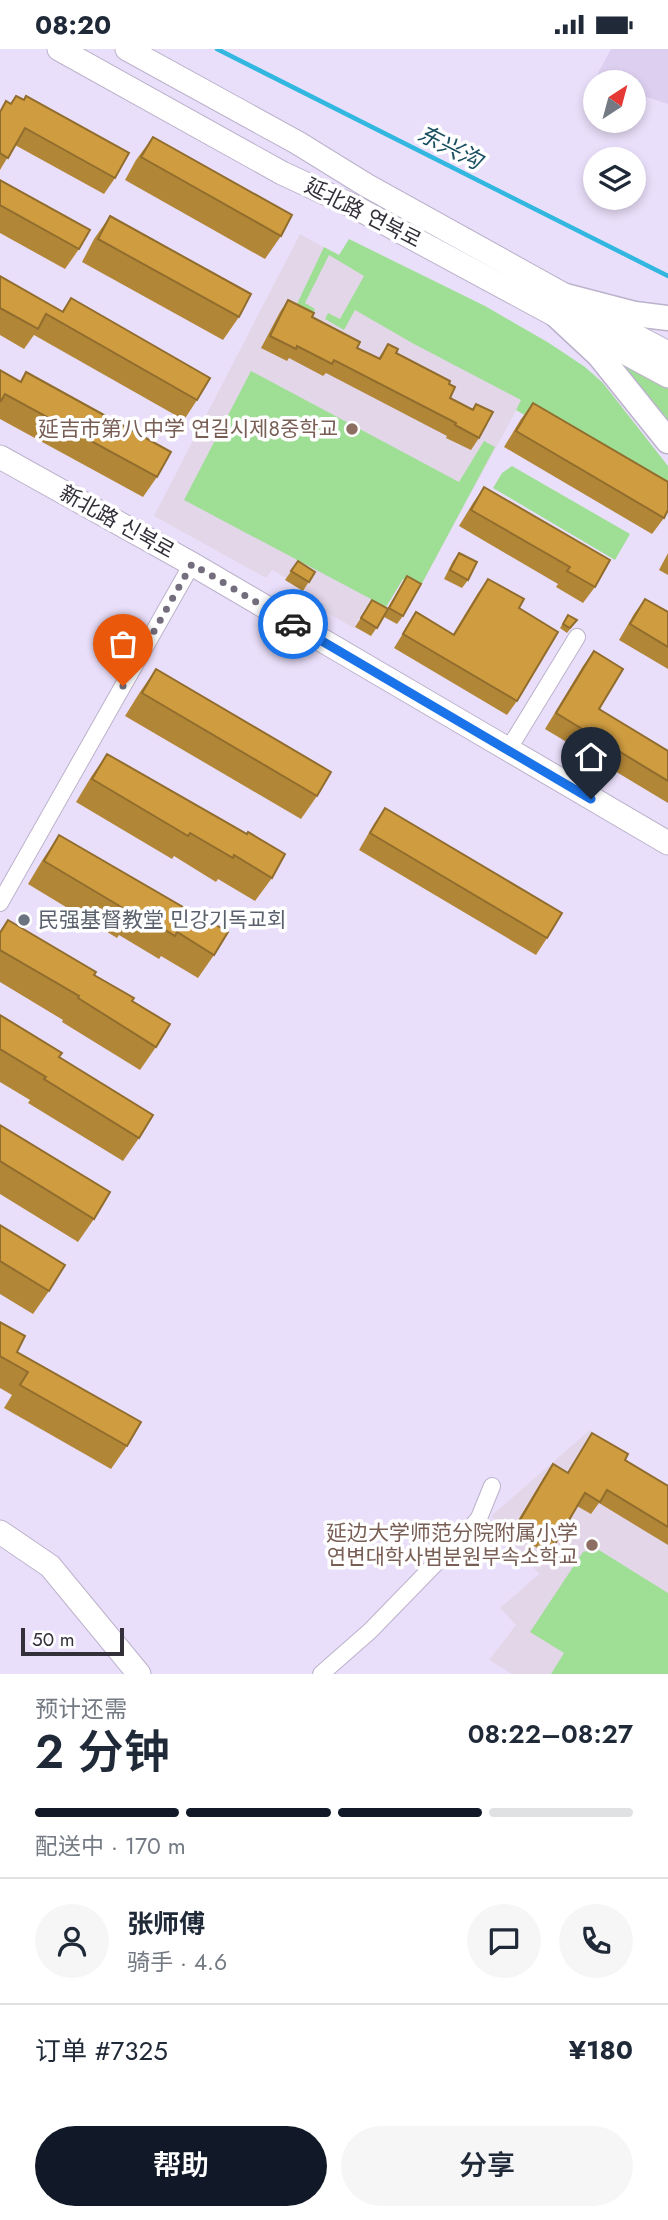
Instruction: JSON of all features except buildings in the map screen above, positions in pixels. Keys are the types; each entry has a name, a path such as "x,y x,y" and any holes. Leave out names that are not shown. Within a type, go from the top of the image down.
{"main road":[{"name":"延北路 연북로","path":"59,49 282,173 560,305 590,312 668,353"},
{"name":"延北路 연북로","path":"127,49 298,143 560,305 668,376"},
{"path":"560,305 668,318"},
{"path":"560,305 668,441"},
{"name":"新北路 신북로","path":"0,457 192,564 668,843"},
{"path":"0,1532 50,1566 139,1674"}],"street":[{"path":"0,903 192,564"},
{"path":"508,750 577,637"},
{"path":"321,1674 370,1630 474,1524 492,1486"}],"shaded area":[{"path":"611,49 668,49 668,104 646,97 646,70 600,70"},
{"name":"延吉市第八中学 연길시제8중학교","path":"300,234 540,367 419,589 403,579 381,616 365,607 354,628 304,600 306,590 272,570 266,578 154,516"},
{"name":"延边大学师范分院附属小学 연변대학사범분원부속소학교","path":"590,1430 636,1475 668,1495 668,1674 512,1674 489,1660 516,1625 500,1608 539,1574 491,1516"}],"green space":[{"path":"349,239 485,306 585,367 603,383 668,466 668,500 516,410 521,400 355,310 344,330 325,319 328,313 340,319 364,276 329,255 305,303 315,309 313,314 296,306 324,247 339,255"},
{"path":"616,358 668,385 668,424"},
{"path":"251,371 459,482 484,441 495,447 419,589 403,579 386,607 184,500"},
{"path":"512,466 630,534 615,560 493,488 502,473"},
{"path":"594,1547 668,1593 668,1674 551,1674 564,1653 530,1632 583,1552"}],"waterway":[{"name":"东兴沟","path":"217,49 668,276"}],"way so far":[{"path":"123,686 192,564 293,624"}],"place":[{"name":"延吉市第八中学 연길시제8중학교","path":"352,429"},
{"name":"民强基督教堂 민강기독교회","path":"24,920"},
{"name":"延边大学师范分院附属小学 연변대학사범분원부속소학교","path":"592,1545"}],"route":[{"path":"293,624 591,799"}]}
